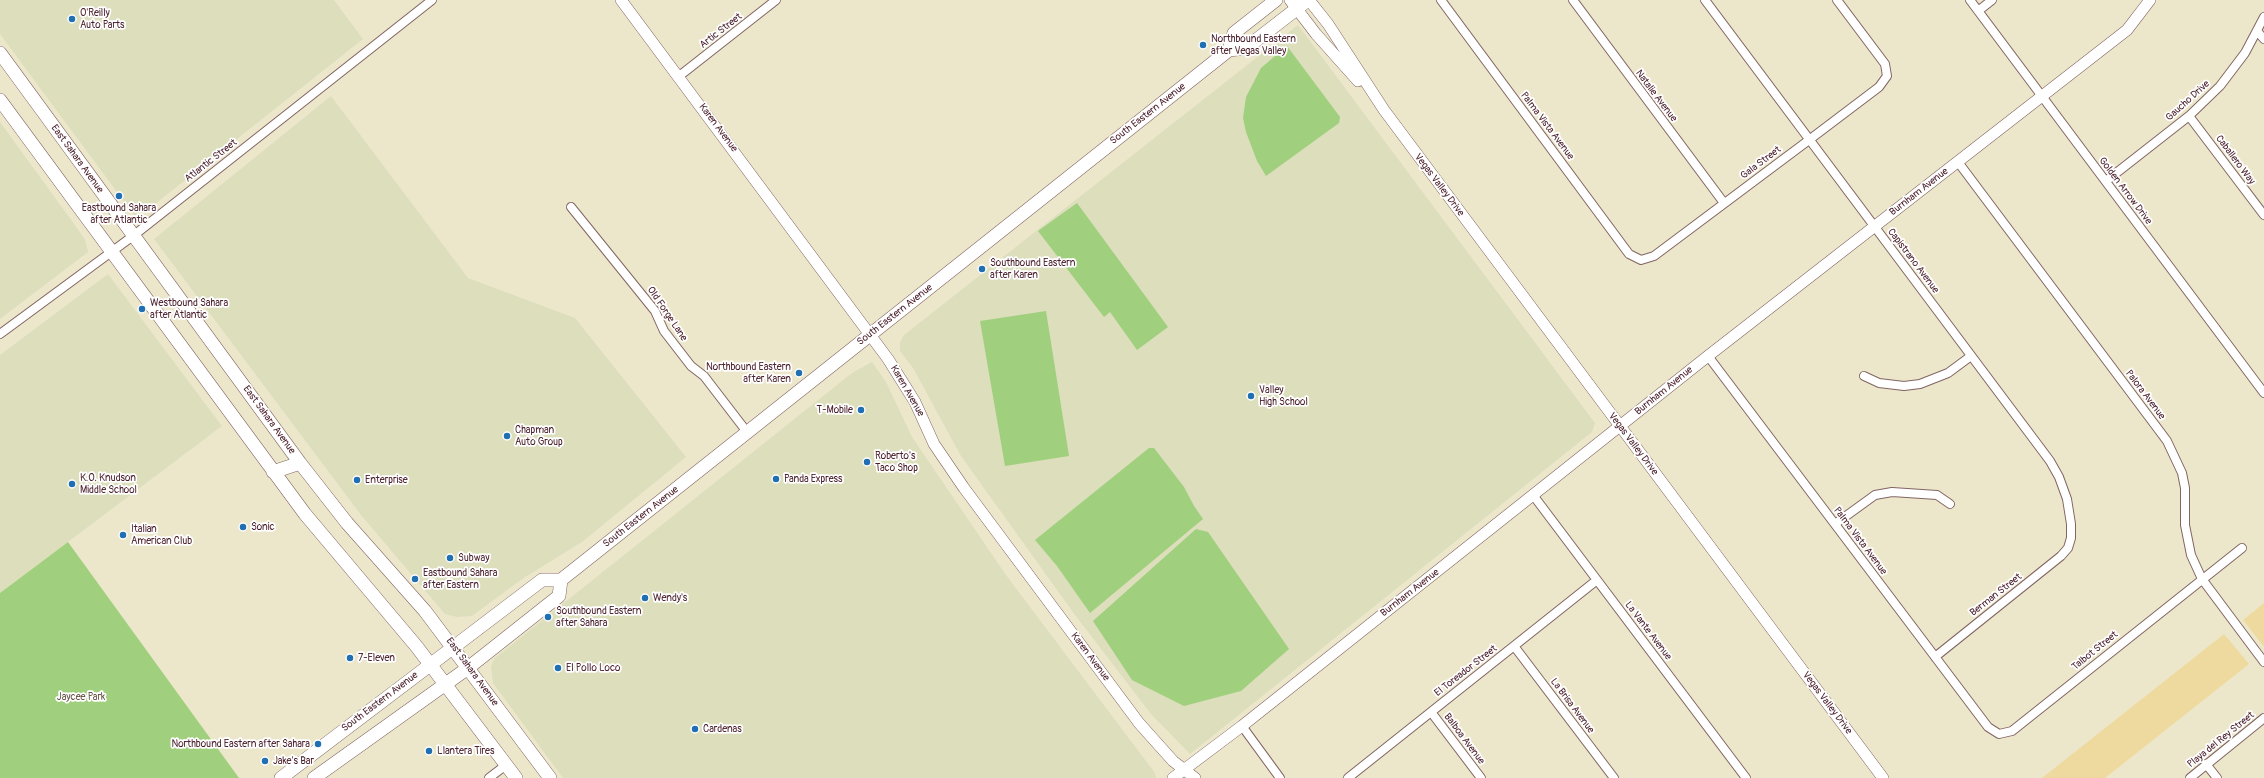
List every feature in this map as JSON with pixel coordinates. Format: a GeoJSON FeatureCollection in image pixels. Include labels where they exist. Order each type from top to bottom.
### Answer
{"type":"FeatureCollection","features":[{"type":"Feature","properties":{"kind":"main road"},"geometry":{"type":"LineString","coordinates":[[1229,50],[1234,33],[1276,0]]}},
{"type":"Feature","properties":{"kind":"main road","name":"South Eastern Avenue"},"geometry":{"type":"LineString","coordinates":[[280,778],[542,580],[561,580],[1229,50],[1246,48],[1293,4],[1308,0]]}},
{"type":"Feature","properties":{"kind":"main road","name":"East Sahara Avenue"},"geometry":{"type":"LineString","coordinates":[[0,53],[300,463],[339,514],[425,611],[550,778]]}},
{"type":"Feature","properties":{"kind":"main road"},"geometry":{"type":"LineString","coordinates":[[0,100],[320,534],[431,664],[516,778]]}},
{"type":"Feature","properties":{"kind":"main road"},"geometry":{"type":"LineString","coordinates":[[273,472],[300,463]]}},
{"type":"Feature","properties":{"kind":"main road"},"geometry":{"type":"LineString","coordinates":[[314,778],[468,668],[559,596],[561,580]]}},
{"type":"Feature","properties":{"kind":"street","name":"Atlantic Street"},"geometry":{"type":"LineString","coordinates":[[0,334],[133,236],[432,0]]}},
{"type":"Feature","properties":{"kind":"street","name":"Karen Avenue"},"geometry":{"type":"LineString","coordinates":[[621,0],[888,359],[915,402],[934,444],[964,488],[1139,723],[1173,761],[1195,778]]}},
{"type":"Feature","properties":{"kind":"street","name":"Artic Street"},"geometry":{"type":"LineString","coordinates":[[678,77],[776,0]]}},
{"type":"Feature","properties":{"kind":"street","name":"Vegas Valley Drive"},"geometry":{"type":"LineString","coordinates":[[1308,0],[1328,24],[1384,110],[1883,778]]}},
{"type":"Feature","properties":{"kind":"street","name":"Palma Vista Avenue"},"geometry":{"type":"LineString","coordinates":[[1441,0],[1629,254],[1641,260]]}},
{"type":"Feature","properties":{"kind":"street","name":"Natalie Avenue"},"geometry":{"type":"LineString","coordinates":[[1573,0],[1724,203]]}},
{"type":"Feature","properties":{"kind":"street","name":"Capistrano Avenue"},"geometry":{"type":"LineString","coordinates":[[1705,0],[2059,476],[2067,499],[2071,524],[2072,538],[2068,548]]}},
{"type":"Feature","properties":{"kind":"street","name":"Gala Street"},"geometry":{"type":"LineString","coordinates":[[1641,260],[1654,256],[1879,87],[1887,76],[1885,64],[1838,0]]}},
{"type":"Feature","properties":{"kind":"street","name":"Golden Arrow Drive"},"geometry":{"type":"LineString","coordinates":[[1970,0],[2264,393]]}},
{"type":"Feature","properties":{"kind":"street"},"geometry":{"type":"LineString","coordinates":[[1978,11],[1992,0]]}},
{"type":"Feature","properties":{"kind":"street","name":"Burnham Avenue"},"geometry":{"type":"LineString","coordinates":[[1173,778],[1242,726],[1708,356],[2127,30],[2150,0]]}},
{"type":"Feature","properties":{"kind":"street","name":"Vegas Valley Drive"},"geometry":{"type":"LineString","coordinates":[[1293,4],[1384,110]]}},
{"type":"Feature","properties":{"kind":"street","name":"Gaucho Drive"},"geometry":{"type":"LineString","coordinates":[[2106,181],[2189,116],[2220,86],[2245,53],[2264,17]]}},
{"type":"Feature","properties":{"kind":"street"},"geometry":{"type":"LineString","coordinates":[[2257,30],[2264,39]]}},
{"type":"Feature","properties":{"kind":"street","name":"Caballero Way"},"geometry":{"type":"LineString","coordinates":[[2189,116],[2264,215]]}},
{"type":"Feature","properties":{"kind":"street","name":"Palora Avenue"},"geometry":{"type":"LineString","coordinates":[[1958,162],[2167,442],[2182,473],[2185,488],[2185,525],[2191,555],[2202,579],[2264,662]]}},
{"type":"Feature","properties":{"kind":"street","name":"Old Forge Lane"},"geometry":{"type":"LineString","coordinates":[[571,207],[655,311],[664,331],[691,366],[704,376],[747,432]]}},
{"type":"Feature","properties":{"kind":"street","name":"Palma Vista Avenue"},"geometry":{"type":"LineString","coordinates":[[1708,356],[1988,727],[1999,734]]}},
{"type":"Feature","properties":{"kind":"street"},"geometry":{"type":"LineString","coordinates":[[1864,376],[1879,383],[1904,386],[1920,384],[1948,372],[1971,356]]}},
{"type":"Feature","properties":{"kind":"street"},"geometry":{"type":"LineString","coordinates":[[1835,524],[1875,495],[1892,492],[1937,495],[1950,504]]}},
{"type":"Feature","properties":{"kind":"street","name":"La Vante Avenue"},"geometry":{"type":"LineString","coordinates":[[1533,495],[1746,778]]}},
{"type":"Feature","properties":{"kind":"street","name":"Berman Street"},"geometry":{"type":"LineString","coordinates":[[1935,657],[2062,556],[2068,548]]}},
{"type":"Feature","properties":{"kind":"street","name":"Talbot Street"},"geometry":{"type":"LineString","coordinates":[[1999,734],[2012,731],[2242,548]]}},
{"type":"Feature","properties":{"kind":"street","name":"El Toreador Street"},"geometry":{"type":"LineString","coordinates":[[1348,778],[1597,580]]}},
{"type":"Feature","properties":{"kind":"street","name":"La Brisa Avenue"},"geometry":{"type":"LineString","coordinates":[[1514,646],[1614,778]]}},
{"type":"Feature","properties":{"kind":"street","name":"Balboa Avenue"},"geometry":{"type":"LineString","coordinates":[[1431,712],[1480,778]]}},
{"type":"Feature","properties":{"kind":"street","name":"Playa del Rey Street"},"geometry":{"type":"LineString","coordinates":[[2190,778],[2264,718]]}},
{"type":"Feature","properties":{"kind":"street"},"geometry":{"type":"LineString","coordinates":[[1242,726],[1280,778]]}},
{"type":"Feature","properties":{"kind":"street"},"geometry":{"type":"LineString","coordinates":[[2206,764],[2217,778]]}},
{"type":"Feature","properties":{"kind":"street"},"geometry":{"type":"LineString","coordinates":[[489,778],[506,765]]}},
{"type":"Feature","properties":{"kind":"shaded area"},"geometry":{"type":"Polygon","coordinates":[[[0,0],[334,0],[363,39],[145,212],[134,215],[0,34],[0,0]]]}},
{"type":"Feature","properties":{"kind":"shaded area","name":"Valley High School"},"geometry":{"type":"Polygon","coordinates":[[[1298,25],[1595,423],[1592,432],[1190,754],[1151,714],[1075,615],[961,456],[913,368],[900,351],[900,342],[904,335],[1298,25]]]}},
{"type":"Feature","properties":{"kind":"shaded area"},"geometry":{"type":"Polygon","coordinates":[[[331,96],[468,278],[575,318],[686,457],[582,542],[522,579],[472,616],[457,617],[445,614],[361,515],[154,239],[331,96]]]}},
{"type":"Feature","properties":{"kind":"shaded area"},"geometry":{"type":"Polygon","coordinates":[[[0,122],[85,239],[88,252],[0,319],[0,122]]]}},
{"type":"Feature","properties":{"kind":"shaded area","name":"K.O. Knudson Middle School"},"geometry":{"type":"Polygon","coordinates":[[[108,274],[222,426],[0,593],[0,355],[108,274]]]}},
{"type":"Feature","properties":{"kind":"shaded area"},"geometry":{"type":"Polygon","coordinates":[[[872,362],[886,382],[912,437],[1006,575],[1155,773],[1156,778],[563,778],[493,683],[491,666],[495,658],[852,373],[872,362]]]}},
{"type":"Feature","properties":{"kind":"green space"},"geometry":{"type":"Polygon","coordinates":[[[1287,46],[1340,117],[1339,123],[1266,176],[1257,161],[1246,132],[1243,118],[1246,97],[1261,68],[1287,46]]]}},
{"type":"Feature","properties":{"kind":"green space"},"geometry":{"type":"Polygon","coordinates":[[[1077,203],[1168,327],[1137,350],[1110,312],[1104,317],[1038,231],[1077,203]]]}},
{"type":"Feature","properties":{"kind":"green space"},"geometry":{"type":"Polygon","coordinates":[[[1046,311],[1069,456],[1005,466],[980,321],[1046,311]]]}},
{"type":"Feature","properties":{"kind":"green space"},"geometry":{"type":"Polygon","coordinates":[[[1149,448],[1154,448],[1184,487],[1203,519],[1090,613],[1057,566],[1035,540],[1149,448]]]}},
{"type":"Feature","properties":{"kind":"green space"},"geometry":{"type":"Polygon","coordinates":[[[1196,529],[1208,532],[1289,649],[1241,691],[1184,706],[1132,680],[1093,621],[1196,529]]]}},
{"type":"Feature","properties":{"kind":"green space","name":"Jaycee Park"},"geometry":{"type":"Polygon","coordinates":[[[68,542],[239,778],[0,778],[0,593],[68,542]]]}},
{"type":"Feature","properties":{"kind":"sand"},"geometry":{"type":"Polygon","coordinates":[[[2264,603],[2264,647],[2243,620],[2264,603]]]}},
{"type":"Feature","properties":{"kind":"sand"},"geometry":{"type":"Polygon","coordinates":[[[2224,634],[2249,664],[2105,778],[2042,778],[2224,634]]]}},
{"type":"Feature","properties":{"kind":"place","name":"O'Reilly Auto Parts"},"geometry":{"type":"Point","coordinates":[72,19]}},
{"type":"Feature","properties":{"kind":"place","name":"Northbound Eastern after Vegas Valley"},"geometry":{"type":"Point","coordinates":[1203,45]}},
{"type":"Feature","properties":{"kind":"place","name":"Eastbound Sahara after Atlantic"},"geometry":{"type":"Point","coordinates":[119,196]}},
{"type":"Feature","properties":{"kind":"place","name":"Southbound Eastern after Karen"},"geometry":{"type":"Point","coordinates":[982,269]}},
{"type":"Feature","properties":{"kind":"place","name":"Westbound Sahara after Atlantic"},"geometry":{"type":"Point","coordinates":[142,309]}},
{"type":"Feature","properties":{"kind":"place","name":"Northbound Eastern after Karen"},"geometry":{"type":"Point","coordinates":[799,373]}},
{"type":"Feature","properties":{"kind":"place","name":"Valley High School"},"geometry":{"type":"Point","coordinates":[1251,396]}},
{"type":"Feature","properties":{"kind":"place","name":"T-Mobile"},"geometry":{"type":"Point","coordinates":[861,410]}},
{"type":"Feature","properties":{"kind":"place","name":"Chapman Auto Group"},"geometry":{"type":"Point","coordinates":[507,436]}},
{"type":"Feature","properties":{"kind":"place","name":"Roberto's Taco Shop"},"geometry":{"type":"Point","coordinates":[867,462]}},
{"type":"Feature","properties":{"kind":"place","name":"Panda Express"},"geometry":{"type":"Point","coordinates":[776,479]}},
{"type":"Feature","properties":{"kind":"place","name":"Enterprise"},"geometry":{"type":"Point","coordinates":[357,480]}},
{"type":"Feature","properties":{"kind":"place","name":"K.O. Knudson Middle School"},"geometry":{"type":"Point","coordinates":[72,484]}},
{"type":"Feature","properties":{"kind":"place","name":"Sonic"},"geometry":{"type":"Point","coordinates":[243,527]}},
{"type":"Feature","properties":{"kind":"place","name":"Italian American Club"},"geometry":{"type":"Point","coordinates":[123,535]}},
{"type":"Feature","properties":{"kind":"place","name":"Subway"},"geometry":{"type":"Point","coordinates":[450,558]}},
{"type":"Feature","properties":{"kind":"place","name":"Eastbound Sahara after Eastern"},"geometry":{"type":"Point","coordinates":[415,579]}},
{"type":"Feature","properties":{"kind":"place","name":"Wendy's"},"geometry":{"type":"Point","coordinates":[645,598]}},
{"type":"Feature","properties":{"kind":"place","name":"Southbound Eastern after Sahara"},"geometry":{"type":"Point","coordinates":[548,617]}},
{"type":"Feature","properties":{"kind":"place","name":"7-Eleven"},"geometry":{"type":"Point","coordinates":[350,658]}},
{"type":"Feature","properties":{"kind":"place","name":"El Pollo Loco"},"geometry":{"type":"Point","coordinates":[558,668]}},
{"type":"Feature","properties":{"kind":"place","name":"Cardenas"},"geometry":{"type":"Point","coordinates":[695,729]}},
{"type":"Feature","properties":{"kind":"place","name":"Northbound Eastern after Sahara"},"geometry":{"type":"Point","coordinates":[318,744]}},
{"type":"Feature","properties":{"kind":"place","name":"Llantera Tires"},"geometry":{"type":"Point","coordinates":[429,751]}},
{"type":"Feature","properties":{"kind":"place","name":"Jake's Bar"},"geometry":{"type":"Point","coordinates":[265,761]}}]}
